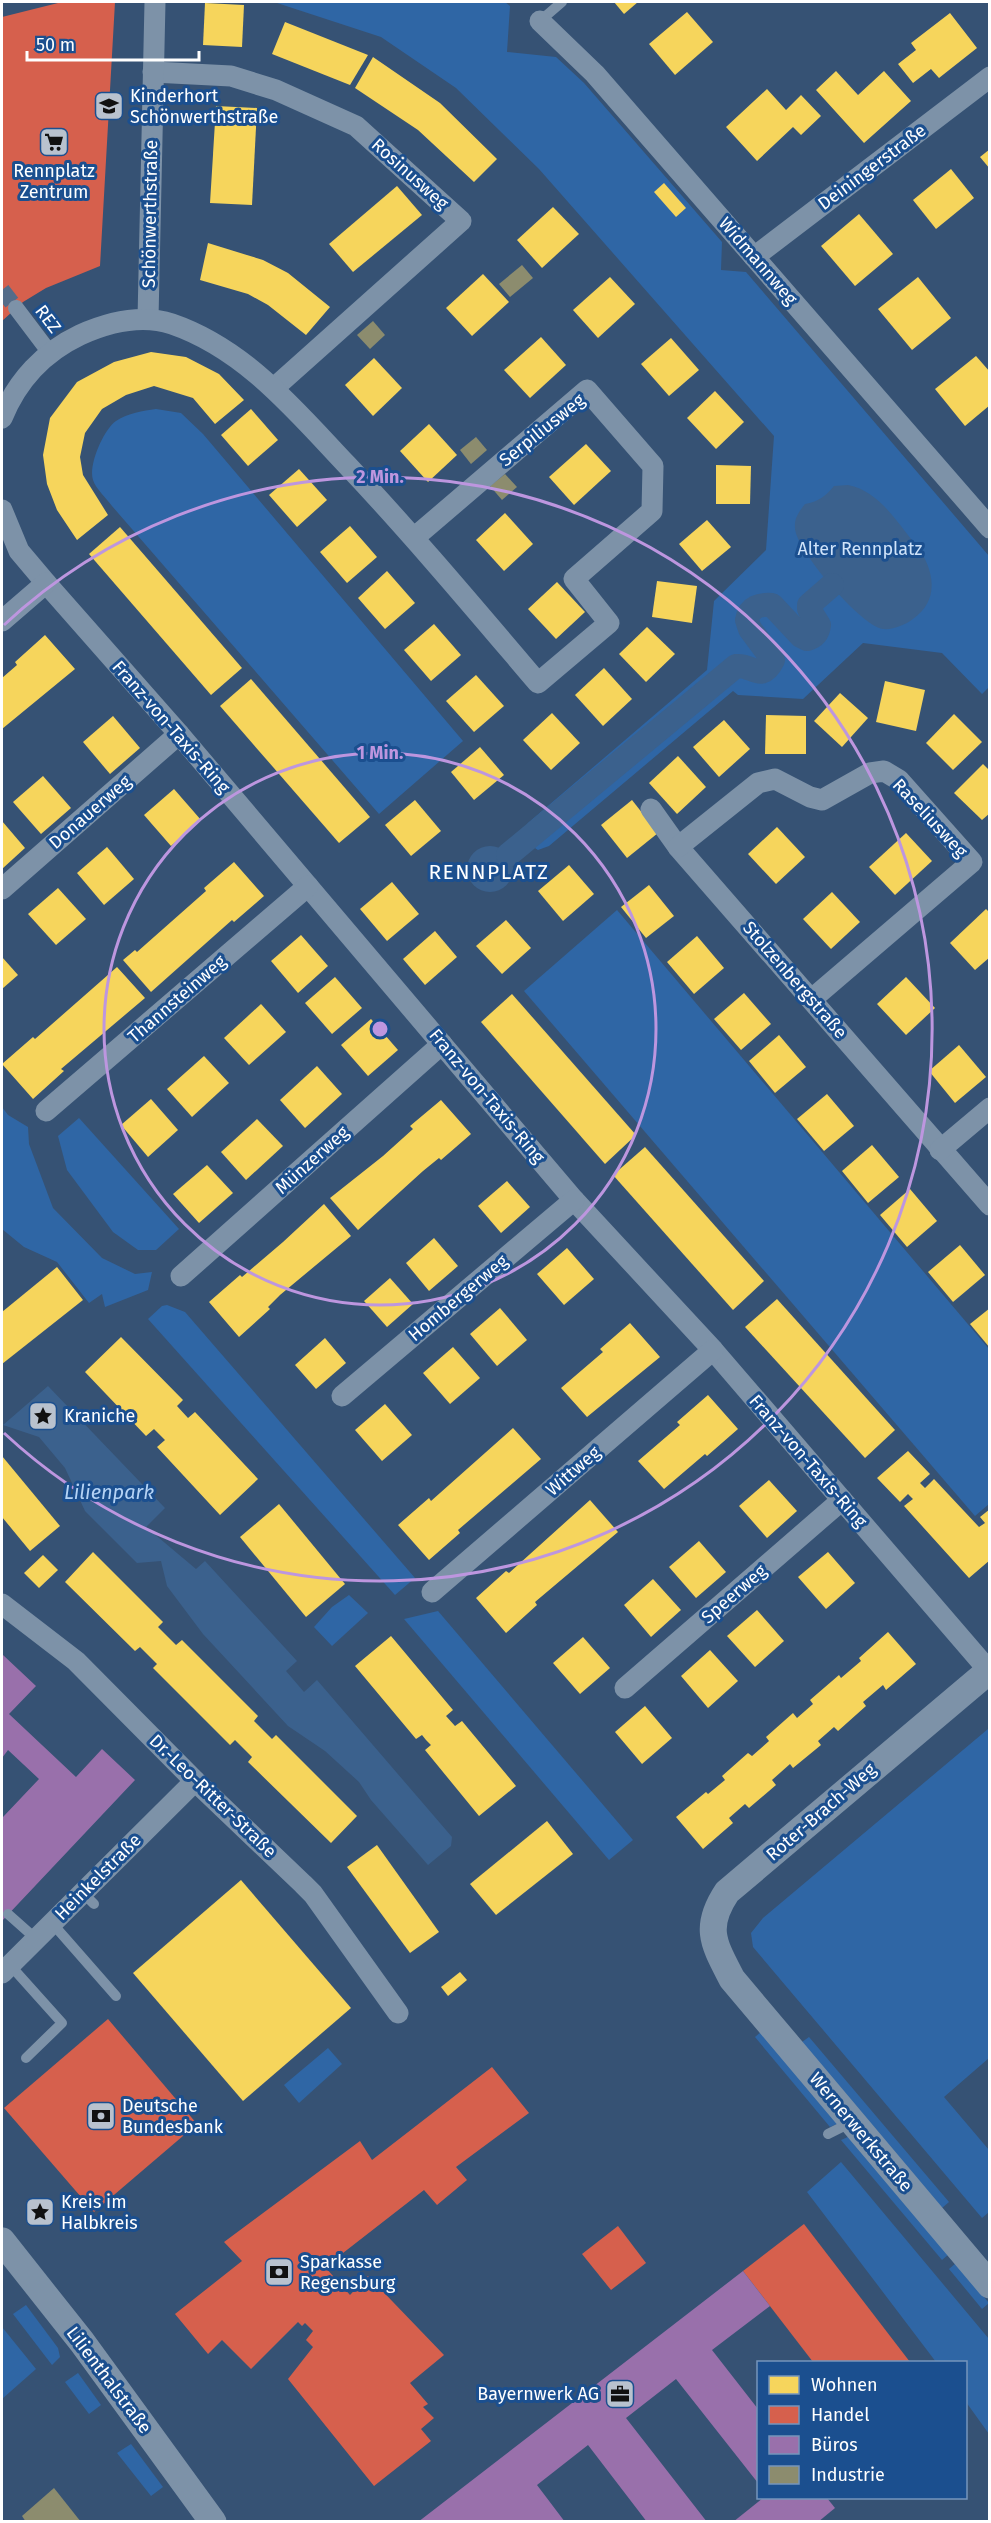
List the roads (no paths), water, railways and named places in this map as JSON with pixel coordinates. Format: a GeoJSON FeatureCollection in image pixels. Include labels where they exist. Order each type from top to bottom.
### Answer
{"type":"FeatureCollection","features":[{"type":"Feature","properties":{"kind":"street","name":"Schönwerthstraße"},"geometry":{"type":"LineString","coordinates":[[148,319],[154,2]]}},
{"type":"Feature","properties":{"kind":"street","name":"Widmannweg"},"geometry":{"type":"LineString","coordinates":[[540,21],[595,74],[990,528]]}},
{"type":"Feature","properties":{"kind":"street","name":"Rosinusweg"},"geometry":{"type":"LineString","coordinates":[[153,72],[231,76],[276,90],[356,126],[461,221],[274,388]]}},
{"type":"Feature","properties":{"kind":"street","name":"Deiningerstraße"},"geometry":{"type":"LineString","coordinates":[[754,257],[990,77]]}},
{"type":"Feature","properties":{"kind":"street","name":"REZ"},"geometry":{"type":"LineString","coordinates":[[16,308],[50,353]]}},
{"type":"Feature","properties":{"kind":"street"},"geometry":{"type":"LineString","coordinates":[[2,418],[9,401],[24,378],[50,353],[66,342],[119,321],[148,319],[171,324],[207,338],[274,388],[415,537]]}},
{"type":"Feature","properties":{"kind":"street","name":"Serpiliusweg"},"geometry":{"type":"LineString","coordinates":[[587,390],[653,466],[652,511],[574,579],[609,622],[538,683],[415,537],[587,390]]}},
{"type":"Feature","properties":{"kind":"street","name":"Franz-von-Taxis-Ring"},"geometry":{"type":"LineString","coordinates":[[2,510],[20,551],[46,583],[179,734],[574,1200],[713,1350],[989,1671]]}},
{"type":"Feature","properties":{"kind":"street"},"geometry":{"type":"LineString","coordinates":[[2,621],[46,583]]}},
{"type":"Feature","properties":{"kind":"street","name":"Donauerweg"},"geometry":{"type":"LineString","coordinates":[[2,889],[179,734]]}},
{"type":"Feature","properties":{"kind":"street","name":"Raseliusweg"},"geometry":{"type":"LineString","coordinates":[[678,847],[758,783],[775,779],[810,797],[822,800],[870,773],[884,771],[899,780],[972,862],[812,999]]}},
{"type":"Feature","properties":{"kind":"street","name":"Stolzenbergstraße"},"geometry":{"type":"LineString","coordinates":[[651,809],[678,847],[990,1205]]}},
{"type":"Feature","properties":{"kind":"street","name":"Thannsteinweg"},"geometry":{"type":"LineString","coordinates":[[46,1111],[309,886]]}},
{"type":"Feature","properties":{"kind":"street","name":"Münzerweg"},"geometry":{"type":"LineString","coordinates":[[181,1276],[442,1044]]}},
{"type":"Feature","properties":{"kind":"street"},"geometry":{"type":"LineString","coordinates":[[940,1150],[990,1108]]}},
{"type":"Feature","properties":{"kind":"street","name":"Hombergerweg"},"geometry":{"type":"LineString","coordinates":[[342,1396],[574,1200]]}},
{"type":"Feature","properties":{"kind":"street","name":"Wittweg"},"geometry":{"type":"LineString","coordinates":[[432,1592],[713,1350]]}},
{"type":"Feature","properties":{"kind":"street","name":"Speerweg"},"geometry":{"type":"LineString","coordinates":[[625,1688],[843,1500]]}},
{"type":"Feature","properties":{"kind":"street","name":"Dr.-Leo-Ritter-Straße"},"geometry":{"type":"LineString","coordinates":[[2,1604],[76,1661],[195,1781],[313,1894],[398,2013]]}},
{"type":"Feature","properties":{"kind":"street","name":"Roter-Brach-Weg"},"geometry":{"type":"LineString","coordinates":[[732,1979],[717,1949],[712,1930],[715,1910],[728,1892],[989,1671]]}},
{"type":"Feature","properties":{"kind":"street","name":"Heinkelstraße"},"geometry":{"type":"LineString","coordinates":[[6,1969],[52,1923],[88,1898],[195,1781]]}},
{"type":"Feature","properties":{"kind":"street","name":"Wernerwerkstraße"},"geometry":{"type":"LineString","coordinates":[[732,1979],[990,2285]]}},
{"type":"Feature","properties":{"kind":"street","name":"Lilienthalstraße"},"geometry":{"type":"LineString","coordinates":[[2,2241],[82,2342],[213,2522]]}},
{"type":"Feature","properties":{"kind":"lane","name":"Widmannweg"},"geometry":{"type":"LineString","coordinates":[[540,21],[562,2]]}},
{"type":"Feature","properties":{"kind":"lane"},"geometry":{"type":"LineString","coordinates":[[8,1914],[35,1938]]}},
{"type":"Feature","properties":{"kind":"lane"},"geometry":{"type":"LineString","coordinates":[[52,1923],[116,1996]]}},
{"type":"Feature","properties":{"kind":"lane"},"geometry":{"type":"LineString","coordinates":[[6,1969],[62,2022],[26,2058]]}},
{"type":"Feature","properties":{"kind":"lane"},"geometry":{"type":"LineString","coordinates":[[828,2134],[853,2122]]}},
{"type":"Feature","properties":{"kind":"water"},"geometry":{"type":"Polygon","coordinates":[[[848,485],[859,488],[878,500],[922,553],[927,563],[932,583],[928,602],[913,619],[899,627],[883,629],[860,615],[817,569],[798,538],[795,521],[805,504],[821,498],[834,486],[848,485]]]}},
{"type":"Feature","properties":{"kind":"water"},"geometry":{"type":"Polygon","coordinates":[[[490,846],[506,853],[513,869],[506,885],[490,892],[474,885],[467,869],[474,853],[490,846]]]}},
{"type":"Feature","properties":{"kind":"water","name":"Lilienpark"},"geometry":{"type":"Polygon","coordinates":[[[48,1386],[165,1508],[146,1527],[196,1569],[205,1561],[297,1661],[286,1671],[304,1692],[317,1680],[452,1837],[451,1846],[428,1865],[371,1800],[359,1782],[325,1751],[288,1726],[203,1634],[167,1586],[161,1561],[137,1563],[85,1511],[65,1468],[39,1437],[3,1425],[48,1386]]]}},
{"type":"Feature","properties":{"kind":"waterway"},"geometry":{"type":"LineString","coordinates":[[508,855],[736,666],[761,672],[769,667],[773,660],[750,629],[747,620],[753,609],[763,605],[772,605],[801,636],[807,639],[816,634],[819,625],[809,605],[832,585]]}},
{"type":"Feature","properties":{"kind":"tunnel"},"geometry":{"type":"LineString","coordinates":[[2,290],[16,308]]}},
{"type":"Feature","properties":{"kind":"place","name":"Kinderhort Schönwerthstraße"},"geometry":{"type":"Point","coordinates":[109,106]}},
{"type":"Feature","properties":{"kind":"place","name":"Rennplatz Zentrum"},"geometry":{"type":"Point","coordinates":[54,142]}},
{"type":"Feature","properties":{"kind":"place","name":"Kraniche"},"geometry":{"type":"Point","coordinates":[43,1416]}},
{"type":"Feature","properties":{"kind":"place","name":"Deutsche Bundesbank"},"geometry":{"type":"Point","coordinates":[101,2116]}},
{"type":"Feature","properties":{"kind":"place","name":"Kreis im Halbkreis"},"geometry":{"type":"Point","coordinates":[40,2212]}},
{"type":"Feature","properties":{"kind":"place","name":"Sparkasse Regensburg"},"geometry":{"type":"Point","coordinates":[279,2272]}},
{"type":"Feature","properties":{"kind":"place","name":"Bayernwerk AG"},"geometry":{"type":"Point","coordinates":[620,2394]}},
{"type":"Feature","properties":{"kind":"district","name":"RENNPLATZ"},"geometry":{"type":"Point","coordinates":[489,872]}},
{"type":"Feature","properties":{"kind":"park label","name":"Alter Rennplatz"},"geometry":{"type":"Point","coordinates":[860,549]}}]}
